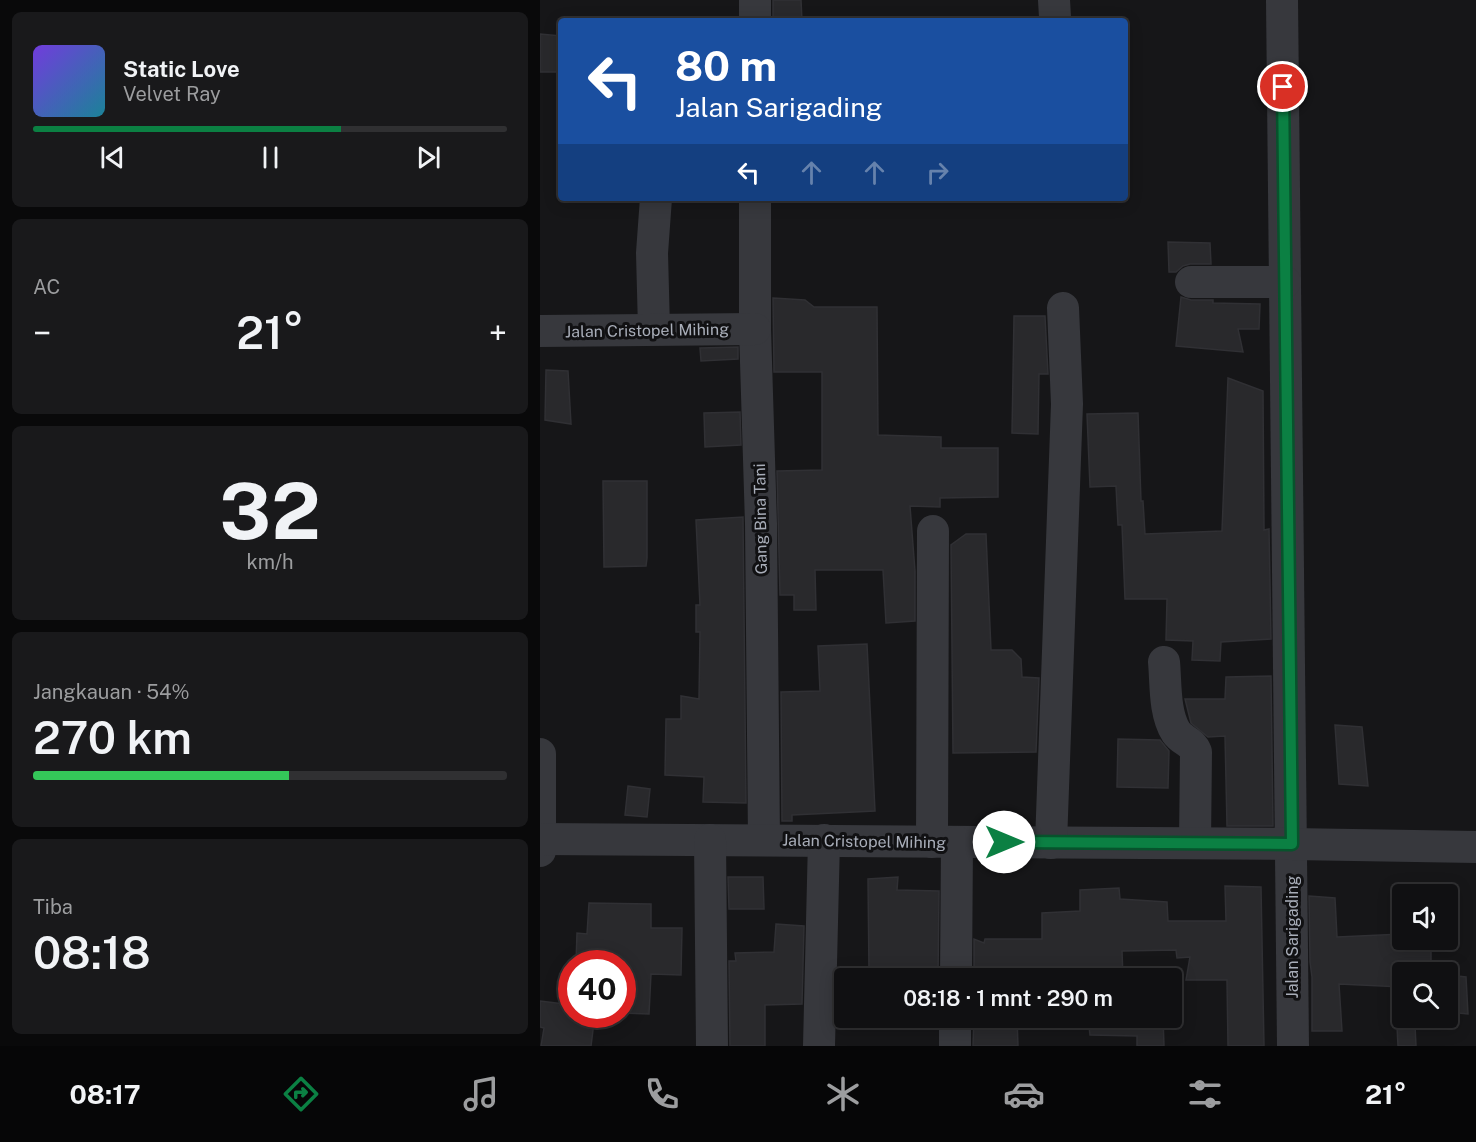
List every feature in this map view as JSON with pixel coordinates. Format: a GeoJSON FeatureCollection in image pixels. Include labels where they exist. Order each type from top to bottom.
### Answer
{"type":"FeatureCollection","features":[{"type":"Feature","properties":{"kind":"street"},"geometry":{"type":"LineString","coordinates":[[755,0],[755,18]]}},
{"type":"Feature","properties":{"kind":"street","name":"Jalan Sarigading"},"geometry":{"type":"LineString","coordinates":[[1282,0],[1293,1046]]}},
{"type":"Feature","properties":{"kind":"street"},"geometry":{"type":"LineString","coordinates":[[654,329],[652,253],[656,201]]}},
{"type":"Feature","properties":{"kind":"street","name":"Gang Bina Tani"},"geometry":{"type":"LineString","coordinates":[[755,201],[755,329],[761,524],[764,840]]}},
{"type":"Feature","properties":{"kind":"street"},"geometry":{"type":"LineString","coordinates":[[1191,282],[1285,282]]}},
{"type":"Feature","properties":{"kind":"street"},"geometry":{"type":"LineString","coordinates":[[1051,843],[1067,404],[1063,308]]}},
{"type":"Feature","properties":{"kind":"street","name":"Jalan Cristopel Mihing"},"geometry":{"type":"LineString","coordinates":[[540,331],[755,329]]}},
{"type":"Feature","properties":{"kind":"street"},"geometry":{"type":"LineString","coordinates":[[933,531],[944,842],[955,968]]}},
{"type":"Feature","properties":{"kind":"street"},"geometry":{"type":"LineString","coordinates":[[1164,662],[1167,705],[1173,726],[1177,734],[1192,744],[1196,752],[1195,843]]}},
{"type":"Feature","properties":{"kind":"street"},"geometry":{"type":"LineString","coordinates":[[540,754],[540,843]]}},
{"type":"Feature","properties":{"kind":"street"},"geometry":{"type":"LineString","coordinates":[[710,840],[712,1046]]}},
{"type":"Feature","properties":{"kind":"street"},"geometry":{"type":"LineString","coordinates":[[819,1046],[824,840]]}},
{"type":"Feature","properties":{"kind":"street","name":"Jalan Cristopel Mihing"},"geometry":{"type":"LineString","coordinates":[[540,843],[824,840],[1476,848]]}},
{"type":"Feature","properties":{"kind":"street"},"geometry":{"type":"LineString","coordinates":[[955,1046],[956,1028]]}},
{"type":"Feature","properties":{"kind":"building"},"geometry":{"type":"Polygon","coordinates":[[[773,0],[801,0],[802,18],[773,18],[773,0]]]}},
{"type":"Feature","properties":{"kind":"building"},"geometry":{"type":"Polygon","coordinates":[[[540,34],[558,36],[558,72],[540,72],[540,34]]]}},
{"type":"Feature","properties":{"kind":"building"},"geometry":{"type":"Polygon","coordinates":[[[1168,242],[1210,243],[1211,264],[1190,264],[1176,272],[1169,272],[1168,242]]]}},
{"type":"Feature","properties":{"kind":"building"},"geometry":{"type":"Polygon","coordinates":[[[1181,297],[1191,300],[1213,300],[1213,303],[1260,304],[1259,329],[1238,329],[1243,352],[1176,346],[1181,297]]]}},
{"type":"Feature","properties":{"kind":"building"},"geometry":{"type":"Polygon","coordinates":[[[773,298],[805,300],[814,307],[877,307],[878,435],[941,437],[941,448],[998,448],[998,497],[940,498],[940,507],[910,506],[915,571],[915,621],[886,623],[883,570],[815,570],[816,610],[794,610],[794,595],[780,595],[777,471],[822,470],[822,372],[774,372],[773,298]]]}},
{"type":"Feature","properties":{"kind":"building"},"geometry":{"type":"Polygon","coordinates":[[[1014,316],[1045,316],[1048,374],[1039,374],[1038,434],[1012,433],[1014,316]]]}},
{"type":"Feature","properties":{"kind":"building"},"geometry":{"type":"Polygon","coordinates":[[[738,347],[738,359],[701,361],[700,348],[738,347]]]}},
{"type":"Feature","properties":{"kind":"building"},"geometry":{"type":"Polygon","coordinates":[[[546,370],[568,371],[571,424],[545,420],[546,370]]]}},
{"type":"Feature","properties":{"kind":"building"},"geometry":{"type":"Polygon","coordinates":[[[1228,378],[1263,391],[1264,530],[1269,529],[1271,639],[1221,642],[1220,661],[1192,660],[1193,641],[1166,640],[1167,599],[1125,599],[1122,525],[1118,525],[1116,486],[1090,487],[1087,414],[1138,413],[1141,501],[1143,501],[1145,534],[1222,531],[1228,378]]]}},
{"type":"Feature","properties":{"kind":"building"},"geometry":{"type":"Polygon","coordinates":[[[740,412],[741,445],[705,447],[704,413],[740,412]]]}},
{"type":"Feature","properties":{"kind":"building"},"geometry":{"type":"Polygon","coordinates":[[[603,481],[647,481],[646,566],[604,567],[603,481]]]}},
{"type":"Feature","properties":{"kind":"building"},"geometry":{"type":"Polygon","coordinates":[[[743,517],[746,803],[703,802],[704,777],[665,775],[666,719],[681,719],[681,696],[699,699],[700,632],[696,632],[696,605],[700,605],[696,520],[743,517]]]}},
{"type":"Feature","properties":{"kind":"building"},"geometry":{"type":"Polygon","coordinates":[[[966,534],[986,534],[991,650],[1012,650],[1021,659],[1022,677],[1039,678],[1036,752],[953,753],[951,545],[966,534]]]}},
{"type":"Feature","properties":{"kind":"building"},"geometry":{"type":"Polygon","coordinates":[[[867,644],[875,811],[792,815],[792,821],[782,821],[781,692],[820,691],[818,646],[867,644]]]}},
{"type":"Feature","properties":{"kind":"building"},"geometry":{"type":"Polygon","coordinates":[[[1271,676],[1273,826],[1227,826],[1225,736],[1208,737],[1191,723],[1185,699],[1225,699],[1226,677],[1271,676]]]}},
{"type":"Feature","properties":{"kind":"building"},"geometry":{"type":"Polygon","coordinates":[[[1335,725],[1362,727],[1368,786],[1339,784],[1335,725]]]}},
{"type":"Feature","properties":{"kind":"building"},"geometry":{"type":"Polygon","coordinates":[[[1118,739],[1160,740],[1169,751],[1168,788],[1117,787],[1118,739]]]}},
{"type":"Feature","properties":{"kind":"building"},"geometry":{"type":"Polygon","coordinates":[[[628,786],[650,789],[647,817],[625,815],[628,786]]]}},
{"type":"Feature","properties":{"kind":"building"},"geometry":{"type":"Polygon","coordinates":[[[728,877],[763,877],[764,909],[729,909],[728,877]]]}},
{"type":"Feature","properties":{"kind":"building"},"geometry":{"type":"Polygon","coordinates":[[[898,877],[897,890],[939,891],[938,968],[869,968],[868,879],[898,877]]]}},
{"type":"Feature","properties":{"kind":"building"},"geometry":{"type":"Polygon","coordinates":[[[1225,886],[1261,887],[1264,1046],[1228,1046],[1227,980],[1186,980],[1190,957],[1177,958],[1176,950],[1122,951],[1123,968],[974,968],[974,939],[984,943],[985,939],[1042,939],[1042,913],[1080,911],[1080,890],[1119,888],[1120,899],[1167,902],[1168,921],[1226,921],[1225,886]]]}},
{"type":"Feature","properties":{"kind":"building"},"geometry":{"type":"Polygon","coordinates":[[[1309,896],[1335,898],[1337,937],[1392,934],[1392,950],[1431,950],[1431,962],[1392,962],[1392,987],[1339,984],[1342,1031],[1312,1031],[1309,896]]]}},
{"type":"Feature","properties":{"kind":"building"},"geometry":{"type":"Polygon","coordinates":[[[589,903],[651,904],[651,928],[682,928],[681,975],[651,974],[649,1014],[636,1014],[636,950],[576,950],[577,933],[587,934],[589,903]]]}},
{"type":"Feature","properties":{"kind":"building"},"geometry":{"type":"Polygon","coordinates":[[[776,924],[804,926],[802,1004],[765,1005],[765,1046],[730,1046],[729,961],[736,961],[735,953],[774,952],[776,924]]]}},
{"type":"Feature","properties":{"kind":"building"},"geometry":{"type":"Polygon","coordinates":[[[1458,976],[1466,977],[1468,1014],[1458,1013],[1458,976]]]}},
{"type":"Feature","properties":{"kind":"building"},"geometry":{"type":"Polygon","coordinates":[[[540,1001],[558,1003],[558,1028],[593,1028],[591,1046],[541,1046],[544,1028],[540,1027],[540,1001]]]}},
{"type":"Feature","properties":{"kind":"building"},"geometry":{"type":"Polygon","coordinates":[[[974,1028],[1017,1028],[1018,1046],[973,1046],[974,1028]]]}},
{"type":"Feature","properties":{"kind":"building"},"geometry":{"type":"Polygon","coordinates":[[[1089,1028],[1163,1028],[1164,1046],[1137,1046],[1137,1036],[1090,1035],[1089,1028]]]}},
{"type":"Feature","properties":{"kind":"building"},"geometry":{"type":"Polygon","coordinates":[[[1397,1028],[1415,1028],[1416,1046],[1398,1046],[1397,1028]]]}},
{"type":"Feature","properties":{"kind":"route"},"geometry":{"type":"LineString","coordinates":[[1004,842],[1292,844],[1283,87]]}}]}
